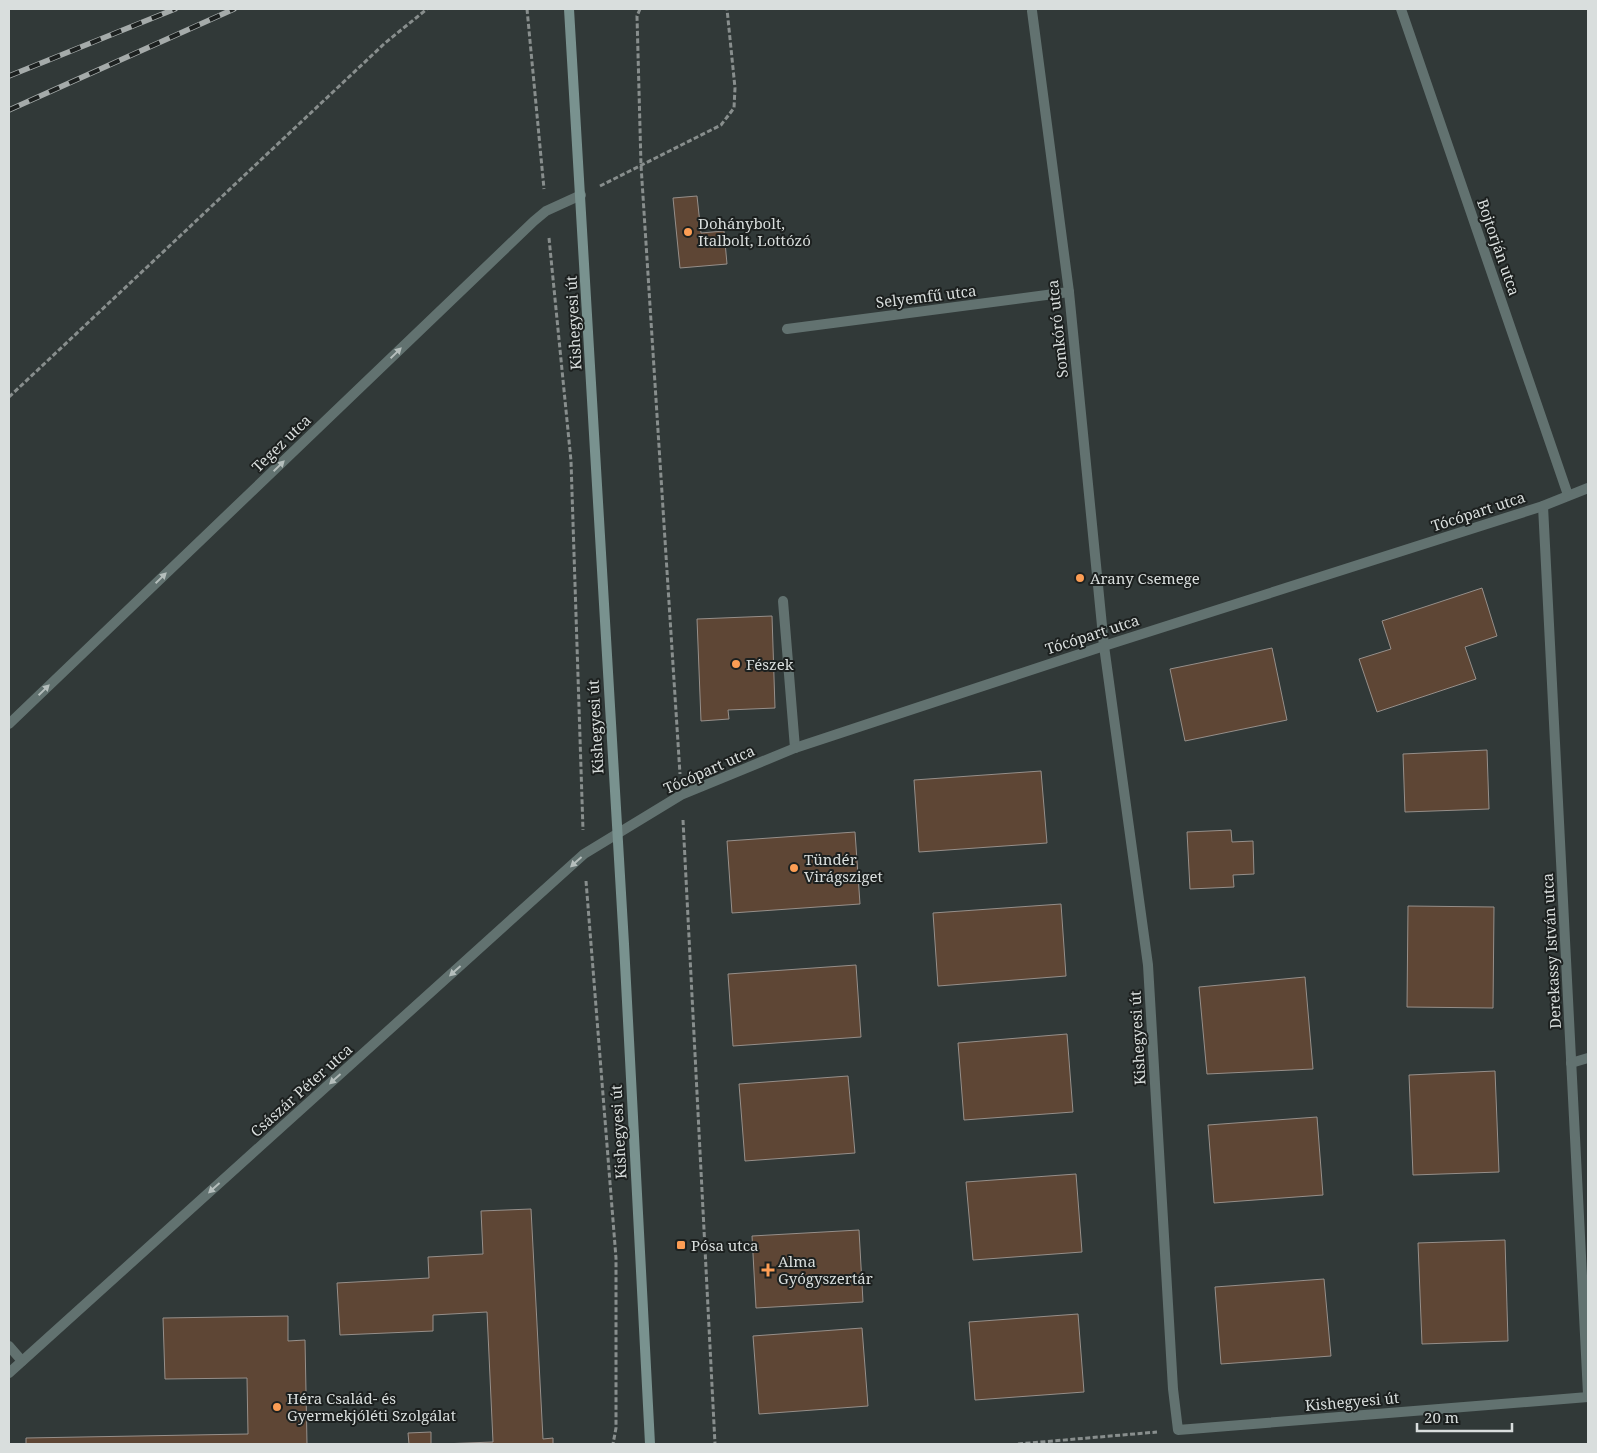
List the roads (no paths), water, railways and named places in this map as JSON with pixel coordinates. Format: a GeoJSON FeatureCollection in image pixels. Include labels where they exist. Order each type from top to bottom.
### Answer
{"type":"FeatureCollection","features":[{"type":"Feature","properties":{"kind":"street","name":"Kishegyesi út"},"geometry":{"type":"LineString","coordinates":[[569,9],[650,1444]]}},
{"type":"Feature","properties":{"kind":"street","name":"Bojtorján utca"},"geometry":{"type":"LineString","coordinates":[[1401,9],[1568,495]]}},
{"type":"Feature","properties":{"kind":"street","name":"Somkóró utca"},"geometry":{"type":"LineString","coordinates":[[1032,11],[1068,292],[1104,646]]}},
{"type":"Feature","properties":{"kind":"street","name":"Tegez utca"},"geometry":{"type":"LineString","coordinates":[[9,724],[546,211],[581,196]]}},
{"type":"Feature","properties":{"kind":"street","name":"Selyemfű utca"},"geometry":{"type":"LineString","coordinates":[[787,329],[1068,292]]}},
{"type":"Feature","properties":{"kind":"street","name":"Tócópart utca"},"geometry":{"type":"LineString","coordinates":[[616,834],[681,795],[795,748],[1104,646],[1543,506],[1588,488]]}},
{"type":"Feature","properties":{"kind":"street","name":"Derekassy István utca"},"geometry":{"type":"LineString","coordinates":[[1543,506],[1588,1395]]}},
{"type":"Feature","properties":{"kind":"street"},"geometry":{"type":"LineString","coordinates":[[784,601],[795,748]]}},
{"type":"Feature","properties":{"kind":"street","name":"Kishegyesi út"},"geometry":{"type":"LineString","coordinates":[[1104,646],[1148,965],[1173,1389],[1178,1430],[1588,1395]]}},
{"type":"Feature","properties":{"kind":"street","name":"Császár Péter utca"},"geometry":{"type":"LineString","coordinates":[[9,1372],[584,854],[616,834]]}},
{"type":"Feature","properties":{"kind":"street"},"geometry":{"type":"LineString","coordinates":[[1571,1063],[1588,1058]]}},
{"type":"Feature","properties":{"kind":"street"},"geometry":{"type":"LineString","coordinates":[[9,1346],[22,1361]]}},
{"type":"Feature","properties":{"kind":"railway"},"geometry":{"type":"LineString","coordinates":[[9,76],[175,9]]}},
{"type":"Feature","properties":{"kind":"railway"},"geometry":{"type":"LineString","coordinates":[[9,110],[234,9]]}},
{"type":"Feature","properties":{"kind":"place","name":"Dohánybolt, Italbolt, Lottózó"},"geometry":{"type":"Point","coordinates":[688,232]}},
{"type":"Feature","properties":{"kind":"place","name":"Arany Csemege"},"geometry":{"type":"Point","coordinates":[1080,578]}},
{"type":"Feature","properties":{"kind":"place","name":"Fészek"},"geometry":{"type":"Point","coordinates":[736,664]}},
{"type":"Feature","properties":{"kind":"place","name":"Tündér Virágsziget"},"geometry":{"type":"Point","coordinates":[794,868]}},
{"type":"Feature","properties":{"kind":"place","name":"Pósa utca"},"geometry":{"type":"Point","coordinates":[681,1245]}},
{"type":"Feature","properties":{"kind":"place","name":"Alma Gyógyszertár"},"geometry":{"type":"Point","coordinates":[768,1270]}},
{"type":"Feature","properties":{"kind":"place","name":"Héra Család- és Gyermekjóléti Szolgálat"},"geometry":{"type":"Point","coordinates":[277,1407]}}]}
